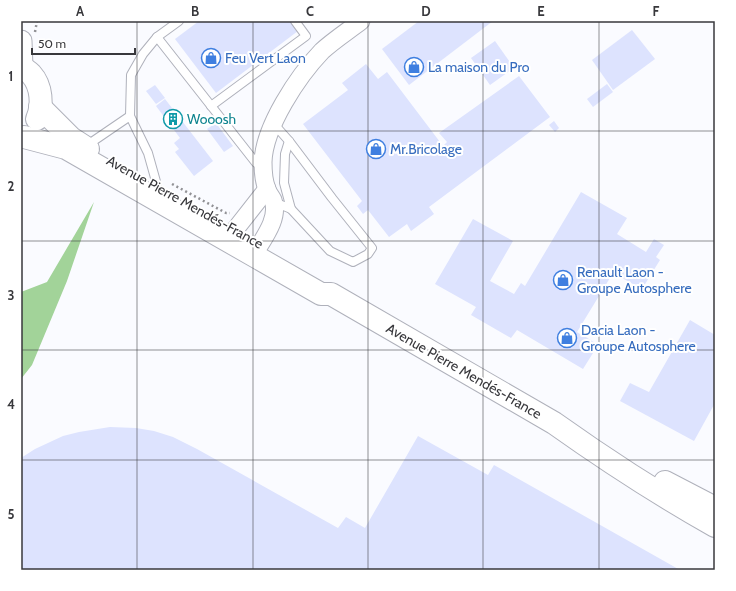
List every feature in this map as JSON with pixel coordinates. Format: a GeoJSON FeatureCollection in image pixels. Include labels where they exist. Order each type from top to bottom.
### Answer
{"type":"FeatureCollection","features":[{"type":"Feature","properties":{"kind":"main road"},"geometry":{"type":"LineString","coordinates":[[22,67],[32,75],[39,89],[41,100],[39,115],[34,126],[22,138]]}},
{"type":"Feature","properties":{"kind":"main road","name":"Avenue Pierre Mendés-France"},"geometry":{"type":"LineString","coordinates":[[40,107],[71,138],[104,158],[164,184],[181,201],[231,228],[257,250],[321,294],[331,294],[554,423],[688,511],[715,526]]}},
{"type":"Feature","properties":{"kind":"main road","name":"Avenue Pierre Mendés-France"},"geometry":{"type":"LineString","coordinates":[[22,138],[66,148],[231,228]]}},
{"type":"Feature","properties":{"kind":"main road","name":"Avenue Pierre Mendés-France"},"geometry":{"type":"LineString","coordinates":[[575,438],[715,508]]}},
{"type":"Feature","properties":{"kind":"street"},"geometry":{"type":"LineString","coordinates":[[257,250],[272,222],[274,210],[263,164],[266,144],[273,123],[304,71],[323,50],[361,21]]}},
{"type":"Feature","properties":{"kind":"street"},"geometry":{"type":"LineString","coordinates":[[21,41],[22,67]]}},
{"type":"Feature","properties":{"kind":"street"},"geometry":{"type":"LineString","coordinates":[[231,228],[270,195]]}},
{"type":"Feature","properties":{"kind":"lane"},"geometry":{"type":"LineString","coordinates":[[164,184],[130,116],[131,75],[143,54],[157,37],[179,21]]}},
{"type":"Feature","properties":{"kind":"lane"},"geometry":{"type":"LineString","coordinates":[[211,106],[306,36],[295,21]]}},
{"type":"Feature","properties":{"kind":"lane"},"geometry":{"type":"LineString","coordinates":[[157,37],[256,163],[263,164]]}},
{"type":"Feature","properties":{"kind":"lane"},"geometry":{"type":"LineString","coordinates":[[84,146],[89,145],[130,116]]}},
{"type":"Feature","properties":{"kind":"lane"},"geometry":{"type":"LineString","coordinates":[[273,123],[289,141],[372,248],[368,254],[353,262],[330,251],[291,209],[284,184],[284,154],[289,141]]}},
{"type":"Feature","properties":{"kind":"lane"},"geometry":{"type":"LineString","coordinates":[[270,195],[278,205],[291,209]]}},
{"type":"Feature","properties":{"kind":"path"},"geometry":{"type":"LineString","coordinates":[[164,184],[226,213],[231,228]]}},
{"type":"Feature","properties":{"kind":"green space"},"geometry":{"type":"Polygon","coordinates":[[[94,202],[67,281],[32,365],[21,379],[21,292],[47,282],[94,202]]]}},
{"type":"Feature","properties":{"kind":"building"},"geometry":{"type":"Polygon","coordinates":[[[199,21],[290,21],[298,31],[216,93],[175,39],[199,21]]]}},
{"type":"Feature","properties":{"kind":"building","name":"La maison du Pro"},"geometry":{"type":"Polygon","coordinates":[[[419,21],[493,21],[409,85],[382,49],[419,21]]]}},
{"type":"Feature","properties":{"kind":"building"},"geometry":{"type":"Polygon","coordinates":[[[632,30],[655,59],[613,90],[592,60],[632,30]]]}},
{"type":"Feature","properties":{"kind":"building"},"geometry":{"type":"Polygon","coordinates":[[[495,41],[514,68],[490,85],[471,58],[495,41]]]}},
{"type":"Feature","properties":{"kind":"building","name":"Mr.Bricolage"},"geometry":{"type":"Polygon","coordinates":[[[366,64],[378,79],[387,72],[443,146],[447,142],[439,133],[519,76],[550,117],[429,207],[434,214],[411,231],[407,224],[389,237],[368,210],[363,214],[357,206],[362,201],[303,124],[348,90],[342,83],[366,64]]]}},
{"type":"Feature","properties":{"kind":"building"},"geometry":{"type":"Polygon","coordinates":[[[607,84],[613,92],[593,107],[587,99],[607,84]]]}},
{"type":"Feature","properties":{"kind":"building"},"geometry":{"type":"Polygon","coordinates":[[[155,85],[165,98],[156,104],[146,91],[155,85]]]}},
{"type":"Feature","properties":{"kind":"building"},"geometry":{"type":"Polygon","coordinates":[[[165,99],[213,161],[194,176],[175,152],[179,149],[174,143],[180,138],[156,106],[165,99]]]}},
{"type":"Feature","properties":{"kind":"building"},"geometry":{"type":"Polygon","coordinates":[[[554,121],[559,128],[555,132],[549,125],[554,121]]]}},
{"type":"Feature","properties":{"kind":"building"},"geometry":{"type":"Polygon","coordinates":[[[216,123],[233,146],[224,152],[207,129],[216,123]]]}},
{"type":"Feature","properties":{"kind":"building"},"geometry":{"type":"Polygon","coordinates":[[[581,192],[627,218],[617,234],[646,252],[654,239],[664,245],[656,257],[660,260],[642,289],[613,273],[577,332],[580,334],[582,331],[587,335],[586,337],[598,345],[583,369],[517,330],[511,338],[471,315],[476,307],[435,284],[473,219],[513,241],[490,281],[514,294],[521,283],[525,286],[581,192]]]}},
{"type":"Feature","properties":{"kind":"building"},"geometry":{"type":"Polygon","coordinates":[[[690,320],[715,335],[715,403],[694,441],[620,401],[630,383],[649,392],[690,320]]]}},
{"type":"Feature","properties":{"kind":"building"},"geometry":{"type":"Polygon","coordinates":[[[110,427],[136,428],[154,431],[173,437],[338,528],[346,517],[365,528],[418,436],[488,475],[494,465],[680,570],[21,570],[21,458],[35,449],[63,436],[110,427]]]}},
{"type":"Feature","properties":{"kind":"place","name":"Feu Vert Laon"},"geometry":{"type":"Point","coordinates":[211,58]}},
{"type":"Feature","properties":{"kind":"place","name":"La maison du Pro"},"geometry":{"type":"Point","coordinates":[414,67]}},
{"type":"Feature","properties":{"kind":"place","name":"Wooosh"},"geometry":{"type":"Point","coordinates":[173,119]}},
{"type":"Feature","properties":{"kind":"place","name":"Mr.Bricolage"},"geometry":{"type":"Point","coordinates":[376,149]}},
{"type":"Feature","properties":{"kind":"place","name":"Renault Laon - Groupe Autosphere"},"geometry":{"type":"Point","coordinates":[563,280]}},
{"type":"Feature","properties":{"kind":"place","name":"Dacia Laon - Groupe Autosphere"},"geometry":{"type":"Point","coordinates":[567,338]}}]}
